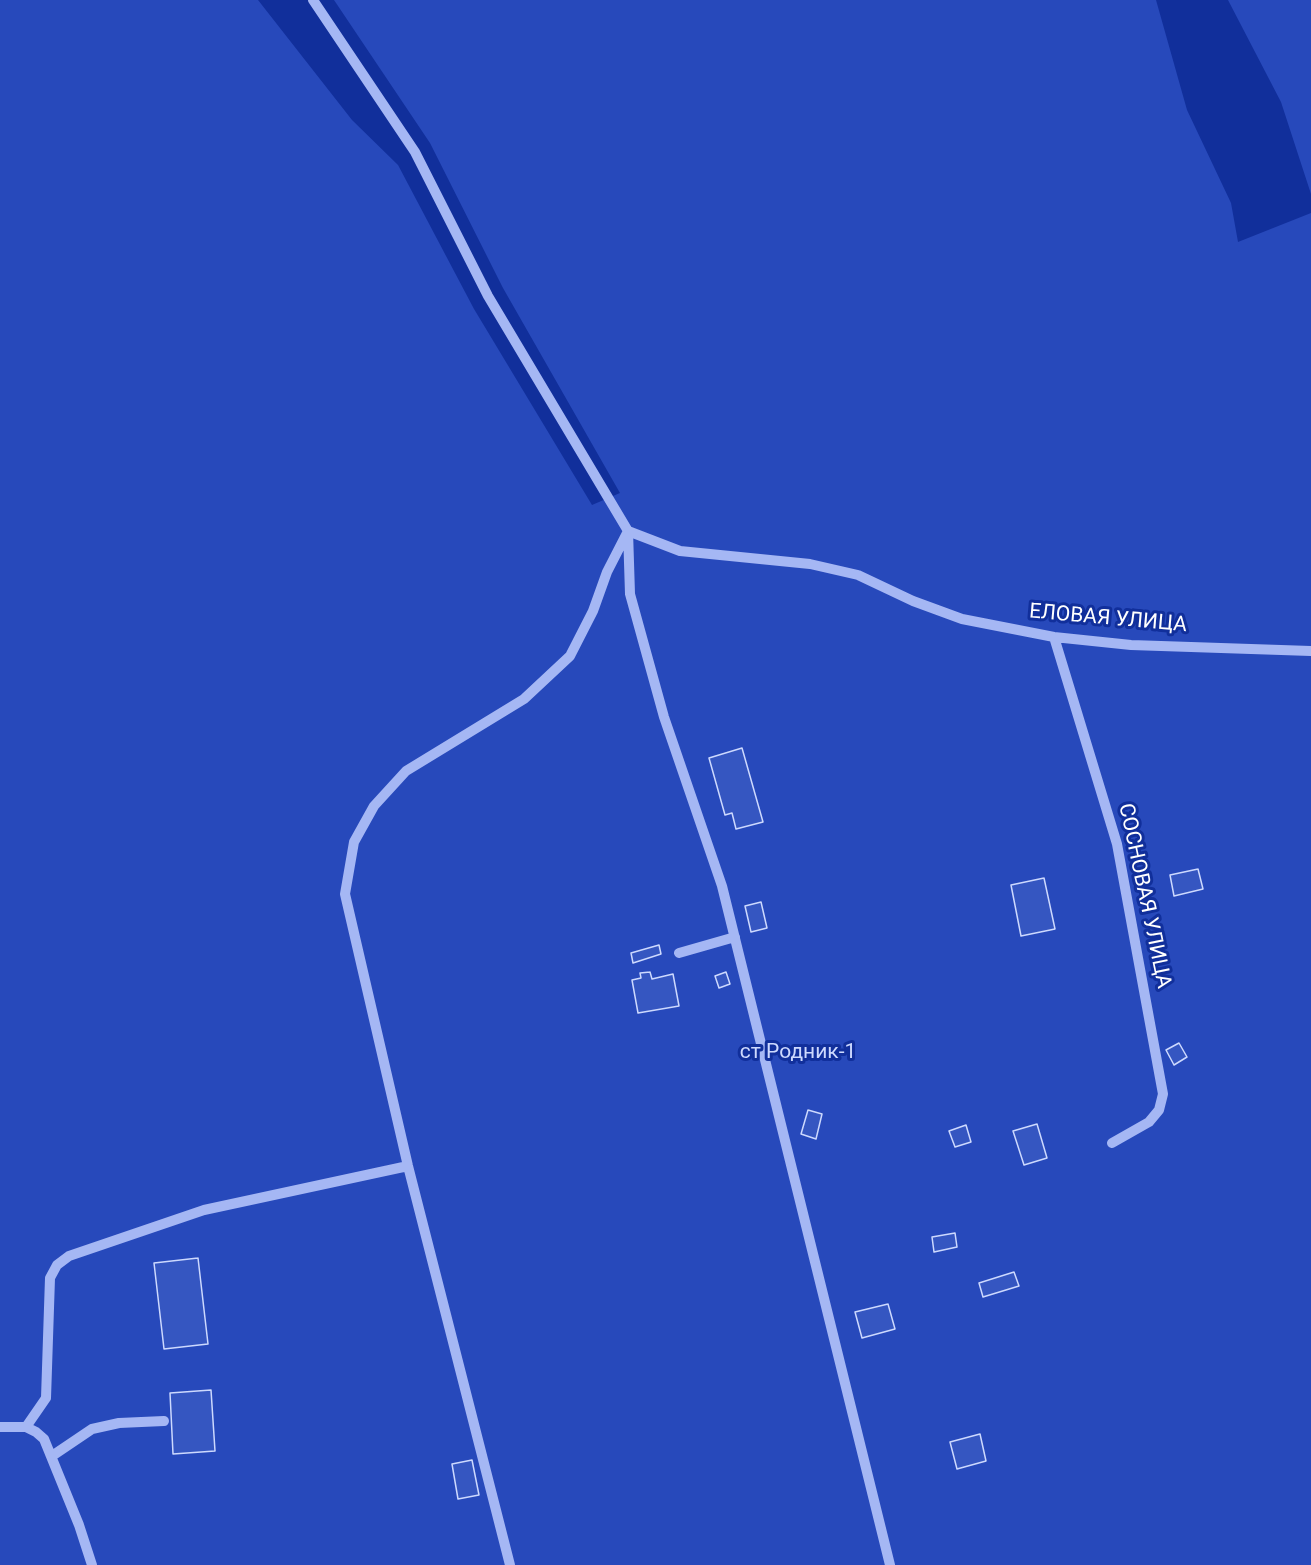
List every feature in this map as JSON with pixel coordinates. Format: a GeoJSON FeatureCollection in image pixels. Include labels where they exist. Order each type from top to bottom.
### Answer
{"type":"FeatureCollection","features":[{"type":"Feature","properties":{"kind":"street"},"geometry":{"type":"LineString","coordinates":[[313,0],[415,152],[488,296],[628,531],[630,594],[664,717],[722,886],[890,1565]]}},
{"type":"Feature","properties":{"kind":"street"},"geometry":{"type":"LineString","coordinates":[[510,1565],[408,1166],[345,894],[354,842],[374,806],[406,771],[524,699],[570,656],[593,611],[607,572],[628,531]]}},
{"type":"Feature","properties":{"kind":"street","name":"ЕЛОВАЯ УЛИЦА"},"geometry":{"type":"LineString","coordinates":[[628,531],[680,551],[810,564],[858,575],[913,601],[962,619],[1054,637],[1131,645],[1311,651]]}},
{"type":"Feature","properties":{"kind":"street","name":"СОСНОВАЯ УЛИЦА"},"geometry":{"type":"LineString","coordinates":[[1054,637],[1117,844],[1163,1094],[1159,1110],[1149,1122],[1112,1143]]}},
{"type":"Feature","properties":{"kind":"street"},"geometry":{"type":"LineString","coordinates":[[679,953],[735,937]]}},
{"type":"Feature","properties":{"kind":"street"},"geometry":{"type":"LineString","coordinates":[[26,1427],[46,1398],[50,1278],[57,1265],[69,1256],[204,1210],[408,1166]]}},
{"type":"Feature","properties":{"kind":"street"},"geometry":{"type":"LineString","coordinates":[[52,1456],[92,1429],[119,1423],[164,1421]]}},
{"type":"Feature","properties":{"kind":"street"},"geometry":{"type":"LineString","coordinates":[[0,1427],[26,1427],[44,1439],[79,1525],[92,1565]]}},
{"type":"Feature","properties":{"kind":"green space","name":"ст Родник-1"},"geometry":{"type":"Polygon","coordinates":[[[0,0],[258,0],[352,120],[398,165],[474,309],[592,505],[620,493],[503,288],[430,143],[334,0],[1156,0],[1187,110],[1231,203],[1238,242],[1311,213],[1311,1565],[0,1565],[0,0]]]}},
{"type":"Feature","properties":{"kind":"green space"},"geometry":{"type":"Polygon","coordinates":[[[1228,0],[1311,0],[1311,194],[1281,102],[1228,0]]]}},
{"type":"Feature","properties":{"kind":"building"},"geometry":{"type":"Polygon","coordinates":[[[742,748],[763,822],[736,829],[732,813],[725,815],[709,758],[742,748]]]}},
{"type":"Feature","properties":{"kind":"building"},"geometry":{"type":"Polygon","coordinates":[[[1198,869],[1203,889],[1174,896],[1170,875],[1198,869]]]}},
{"type":"Feature","properties":{"kind":"building"},"geometry":{"type":"Polygon","coordinates":[[[1044,878],[1055,929],[1021,936],[1011,885],[1044,878]]]}},
{"type":"Feature","properties":{"kind":"building"},"geometry":{"type":"Polygon","coordinates":[[[761,902],[767,928],[751,932],[745,906],[761,902]]]}},
{"type":"Feature","properties":{"kind":"building"},"geometry":{"type":"Polygon","coordinates":[[[659,945],[661,954],[633,963],[631,953],[659,945]]]}},
{"type":"Feature","properties":{"kind":"building"},"geometry":{"type":"Polygon","coordinates":[[[650,972],[652,979],[673,974],[679,1006],[638,1013],[632,980],[641,978],[640,973],[650,972]]]}},
{"type":"Feature","properties":{"kind":"building"},"geometry":{"type":"Polygon","coordinates":[[[726,972],[730,984],[719,988],[715,976],[726,972]]]}},
{"type":"Feature","properties":{"kind":"building"},"geometry":{"type":"Polygon","coordinates":[[[1179,1043],[1187,1057],[1174,1065],[1166,1050],[1179,1043]]]}},
{"type":"Feature","properties":{"kind":"building"},"geometry":{"type":"Polygon","coordinates":[[[808,1110],[822,1114],[816,1139],[801,1134],[808,1110]]]}},
{"type":"Feature","properties":{"kind":"building"},"geometry":{"type":"Polygon","coordinates":[[[1037,1124],[1047,1158],[1024,1165],[1013,1131],[1037,1124]]]}},
{"type":"Feature","properties":{"kind":"building"},"geometry":{"type":"Polygon","coordinates":[[[966,1125],[971,1142],[955,1147],[949,1131],[966,1125]]]}},
{"type":"Feature","properties":{"kind":"building"},"geometry":{"type":"Polygon","coordinates":[[[955,1233],[957,1247],[934,1252],[932,1237],[955,1233]]]}},
{"type":"Feature","properties":{"kind":"building"},"geometry":{"type":"Polygon","coordinates":[[[198,1258],[208,1344],[164,1349],[154,1263],[198,1258]]]}},
{"type":"Feature","properties":{"kind":"building"},"geometry":{"type":"Polygon","coordinates":[[[1014,1272],[1019,1286],[983,1297],[979,1283],[1014,1272]]]}},
{"type":"Feature","properties":{"kind":"building"},"geometry":{"type":"Polygon","coordinates":[[[888,1304],[895,1329],[862,1338],[855,1312],[888,1304]]]}},
{"type":"Feature","properties":{"kind":"building"},"geometry":{"type":"Polygon","coordinates":[[[211,1390],[215,1451],[173,1454],[170,1393],[211,1390]]]}},
{"type":"Feature","properties":{"kind":"building"},"geometry":{"type":"Polygon","coordinates":[[[980,1434],[986,1461],[957,1469],[950,1442],[980,1434]]]}},
{"type":"Feature","properties":{"kind":"building"},"geometry":{"type":"Polygon","coordinates":[[[472,1460],[479,1495],[458,1499],[452,1464],[472,1460]]]}}]}
